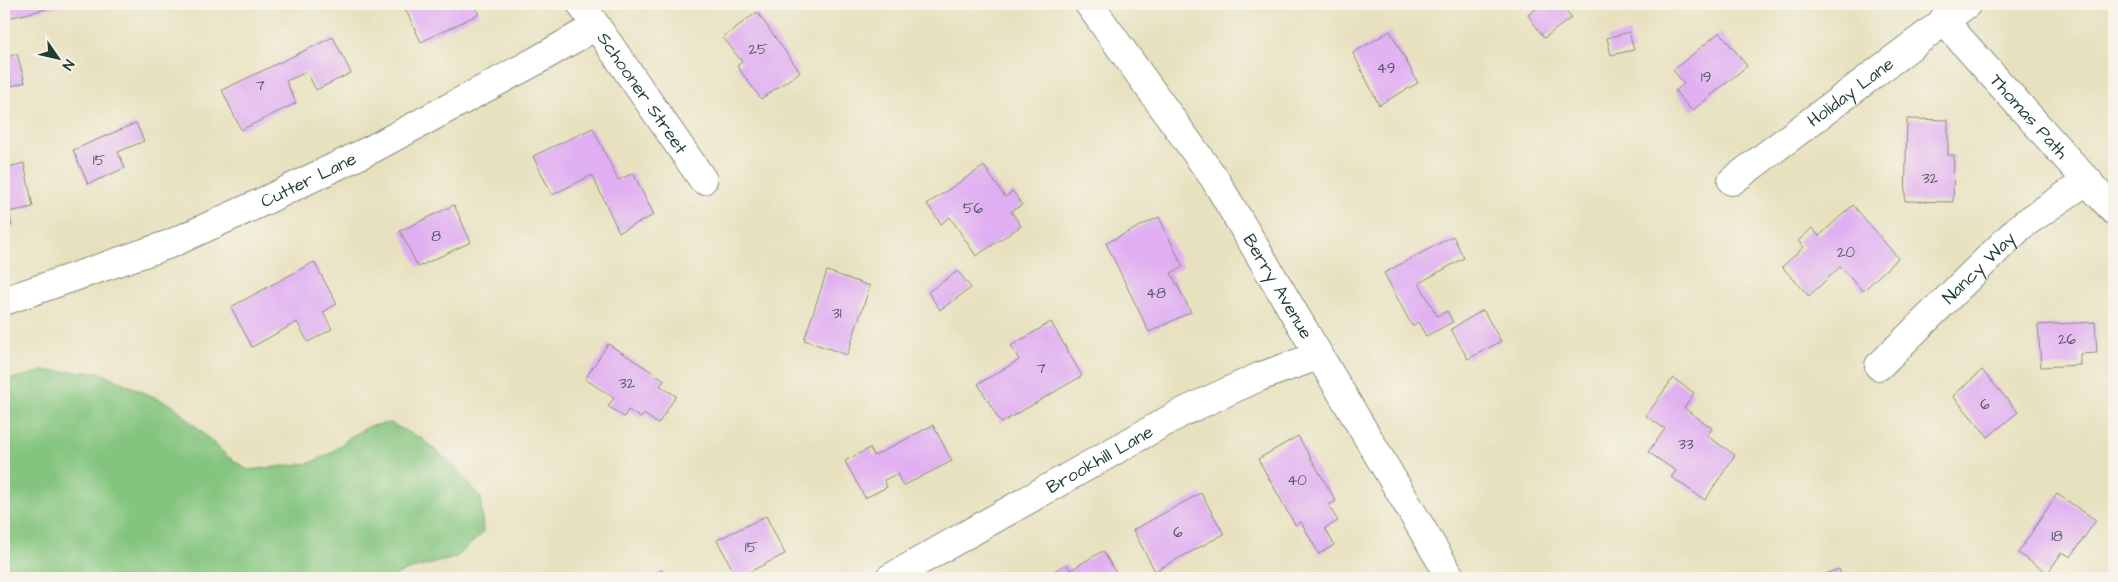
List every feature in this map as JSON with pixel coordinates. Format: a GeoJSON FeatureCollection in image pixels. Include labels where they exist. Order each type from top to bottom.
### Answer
{"type":"FeatureCollection","features":[{"type":"Feature","properties":{"kind":"street","name":"Schooner Street"},"geometry":{"type":"LineString","coordinates":[[581,4],[703,180]]}},
{"type":"Feature","properties":{"kind":"street","name":"Berry Avenue"},"geometry":{"type":"LineString","coordinates":[[1089,4],[1214,178],[1451,578]]}},
{"type":"Feature","properties":{"kind":"street","name":"Holiday Lane"},"geometry":{"type":"LineString","coordinates":[[1732,181],[1943,20],[1967,4]]}},
{"type":"Feature","properties":{"kind":"street","name":"Thomas Path"},"geometry":{"type":"LineString","coordinates":[[1943,20],[2114,210]]}},
{"type":"Feature","properties":{"kind":"street","name":"Cutter Lane"},"geometry":{"type":"LineString","coordinates":[[4,301],[170,244],[249,208],[372,149],[534,62],[596,26]]}},
{"type":"Feature","properties":{"kind":"street","name":"Nancy Way"},"geometry":{"type":"LineString","coordinates":[[1878,366],[2021,226],[2088,180]]}},
{"type":"Feature","properties":{"kind":"street","name":"Brookhill Lane"},"geometry":{"type":"LineString","coordinates":[[890,578],[1181,413],[1259,377],[1318,356]]}},
{"type":"Feature","properties":{"kind":"green space"},"geometry":{"type":"Polygon","coordinates":[[[43,371],[99,372],[174,406],[227,456],[248,470],[310,463],[331,453],[350,437],[370,426],[390,423],[421,438],[453,465],[481,498],[483,533],[455,558],[408,570],[390,578],[353,578],[305,570],[262,578],[6,578],[4,572],[4,381],[43,371]]]}},
{"type":"Feature","properties":{"kind":"building"},"geometry":{"type":"Polygon","coordinates":[[[4,4],[67,4],[4,19],[4,4]]]}},
{"type":"Feature","properties":{"kind":"building"},"geometry":{"type":"Polygon","coordinates":[[[403,4],[473,4],[479,14],[421,42],[403,4]]]}},
{"type":"Feature","properties":{"kind":"building"},"geometry":{"type":"Polygon","coordinates":[[[1543,4],[1560,4],[1571,18],[1544,38],[1528,15],[1543,4]]]}},
{"type":"Feature","properties":{"kind":"building"},"geometry":{"type":"Polygon","coordinates":[[[757,12],[800,72],[761,99],[737,66],[742,62],[723,37],[757,12]]]}},
{"type":"Feature","properties":{"kind":"building"},"geometry":{"type":"Polygon","coordinates":[[[1390,31],[1418,83],[1379,105],[1353,53],[1390,31]]]}},
{"type":"Feature","properties":{"kind":"building"},"geometry":{"type":"Polygon","coordinates":[[[1629,32],[1634,50],[1611,55],[1607,38],[1629,32]]]}},
{"type":"Feature","properties":{"kind":"building"},"geometry":{"type":"Polygon","coordinates":[[[1720,32],[1747,66],[1692,111],[1675,91],[1684,84],[1673,70],[1720,32]]]}},
{"type":"Feature","properties":{"kind":"building"},"geometry":{"type":"Polygon","coordinates":[[[333,37],[351,73],[316,90],[307,72],[286,81],[296,103],[241,130],[222,90],[333,37]]]}},
{"type":"Feature","properties":{"kind":"building"},"geometry":{"type":"Polygon","coordinates":[[[17,54],[25,82],[12,86],[4,58],[17,54]]]}},
{"type":"Feature","properties":{"kind":"building"},"geometry":{"type":"Polygon","coordinates":[[[1907,119],[1948,120],[1948,155],[1954,155],[1953,202],[1905,201],[1907,119]]]}},
{"type":"Feature","properties":{"kind":"building"},"geometry":{"type":"Polygon","coordinates":[[[136,123],[144,141],[118,152],[125,168],[88,184],[73,150],[136,123]]]}},
{"type":"Feature","properties":{"kind":"building"},"geometry":{"type":"Polygon","coordinates":[[[593,128],[618,180],[633,173],[654,215],[619,232],[592,175],[552,195],[533,156],[593,128]]]}},
{"type":"Feature","properties":{"kind":"building"},"geometry":{"type":"Polygon","coordinates":[[[24,163],[33,207],[9,212],[12,226],[4,227],[4,168],[24,163]]]}},
{"type":"Feature","properties":{"kind":"building"},"geometry":{"type":"Polygon","coordinates":[[[984,166],[1005,197],[1013,191],[1022,205],[1011,211],[1021,226],[976,256],[950,217],[941,224],[927,204],[984,166]]]}},
{"type":"Feature","properties":{"kind":"building"},"geometry":{"type":"Polygon","coordinates":[[[454,205],[471,242],[418,267],[400,231],[454,205]]]}},
{"type":"Feature","properties":{"kind":"building"},"geometry":{"type":"Polygon","coordinates":[[[1853,205],[1898,258],[1863,291],[1840,267],[1809,296],[1782,267],[1804,247],[1798,241],[1812,228],[1819,236],[1853,205]]]}},
{"type":"Feature","properties":{"kind":"building"},"geometry":{"type":"Polygon","coordinates":[[[1159,217],[1183,267],[1171,273],[1191,312],[1149,332],[1106,243],[1159,217]]]}},
{"type":"Feature","properties":{"kind":"building"},"geometry":{"type":"Polygon","coordinates":[[[1453,236],[1464,258],[1419,283],[1437,316],[1447,311],[1453,322],[1426,336],[1418,322],[1412,326],[1384,273],[1453,236]]]}},
{"type":"Feature","properties":{"kind":"building"},"geometry":{"type":"Polygon","coordinates":[[[314,262],[337,304],[323,312],[332,329],[308,342],[297,322],[252,347],[231,307],[314,262]]]}},
{"type":"Feature","properties":{"kind":"building"},"geometry":{"type":"Polygon","coordinates":[[[827,271],[870,286],[847,355],[804,340],[827,271]]]}},
{"type":"Feature","properties":{"kind":"building"},"geometry":{"type":"Polygon","coordinates":[[[958,271],[971,288],[940,310],[928,292],[958,271]]]}},
{"type":"Feature","properties":{"kind":"building"},"geometry":{"type":"Polygon","coordinates":[[[1483,310],[1501,341],[1468,359],[1451,329],[1483,310]]]}},
{"type":"Feature","properties":{"kind":"building"},"geometry":{"type":"Polygon","coordinates":[[[1051,322],[1082,376],[1001,423],[978,384],[1019,360],[1011,346],[1051,322]]]}},
{"type":"Feature","properties":{"kind":"building"},"geometry":{"type":"Polygon","coordinates":[[[2095,322],[2097,353],[2080,354],[2080,365],[2041,367],[2038,325],[2095,322]]]}},
{"type":"Feature","properties":{"kind":"building"},"geometry":{"type":"Polygon","coordinates":[[[608,344],[665,380],[660,386],[676,396],[658,424],[644,414],[641,418],[628,410],[624,417],[608,406],[614,398],[585,379],[608,344]]]}},
{"type":"Feature","properties":{"kind":"building"},"geometry":{"type":"Polygon","coordinates":[[[1982,370],[2018,412],[1988,437],[1953,396],[1982,370]]]}},
{"type":"Feature","properties":{"kind":"building"},"geometry":{"type":"Polygon","coordinates":[[[1673,378],[1694,393],[1684,408],[1712,428],[1707,436],[1735,455],[1705,500],[1671,477],[1676,471],[1648,452],[1665,429],[1646,416],[1673,378]]]}},
{"type":"Feature","properties":{"kind":"building"},"geometry":{"type":"Polygon","coordinates":[[[933,425],[952,461],[903,486],[897,474],[884,480],[887,487],[865,498],[845,461],[870,448],[874,456],[933,425]]]}},
{"type":"Feature","properties":{"kind":"building"},"geometry":{"type":"Polygon","coordinates":[[[1298,436],[1336,501],[1328,505],[1338,521],[1325,528],[1334,545],[1319,554],[1301,522],[1295,525],[1258,459],[1298,436]]]}},
{"type":"Feature","properties":{"kind":"building"},"geometry":{"type":"Polygon","coordinates":[[[1201,493],[1224,534],[1155,571],[1133,530],[1201,493]]]}},
{"type":"Feature","properties":{"kind":"building"},"geometry":{"type":"Polygon","coordinates":[[[2057,494],[2096,520],[2071,557],[2062,552],[2048,573],[2018,553],[2057,494]]]}},
{"type":"Feature","properties":{"kind":"building"},"geometry":{"type":"Polygon","coordinates":[[[766,516],[785,554],[737,578],[717,540],[766,516]]]}},
{"type":"Feature","properties":{"kind":"building"},"geometry":{"type":"Polygon","coordinates":[[[1103,551],[1119,578],[1041,578],[1067,564],[1070,570],[1103,551]]]}},
{"type":"Feature","properties":{"kind":"building"},"geometry":{"type":"Polygon","coordinates":[[[1839,569],[1843,578],[1814,578],[1839,569]]]}},
{"type":"Feature","properties":{"kind":"building"},"geometry":{"type":"Polygon","coordinates":[[[662,570],[666,578],[648,578],[662,570]]]}}]}
